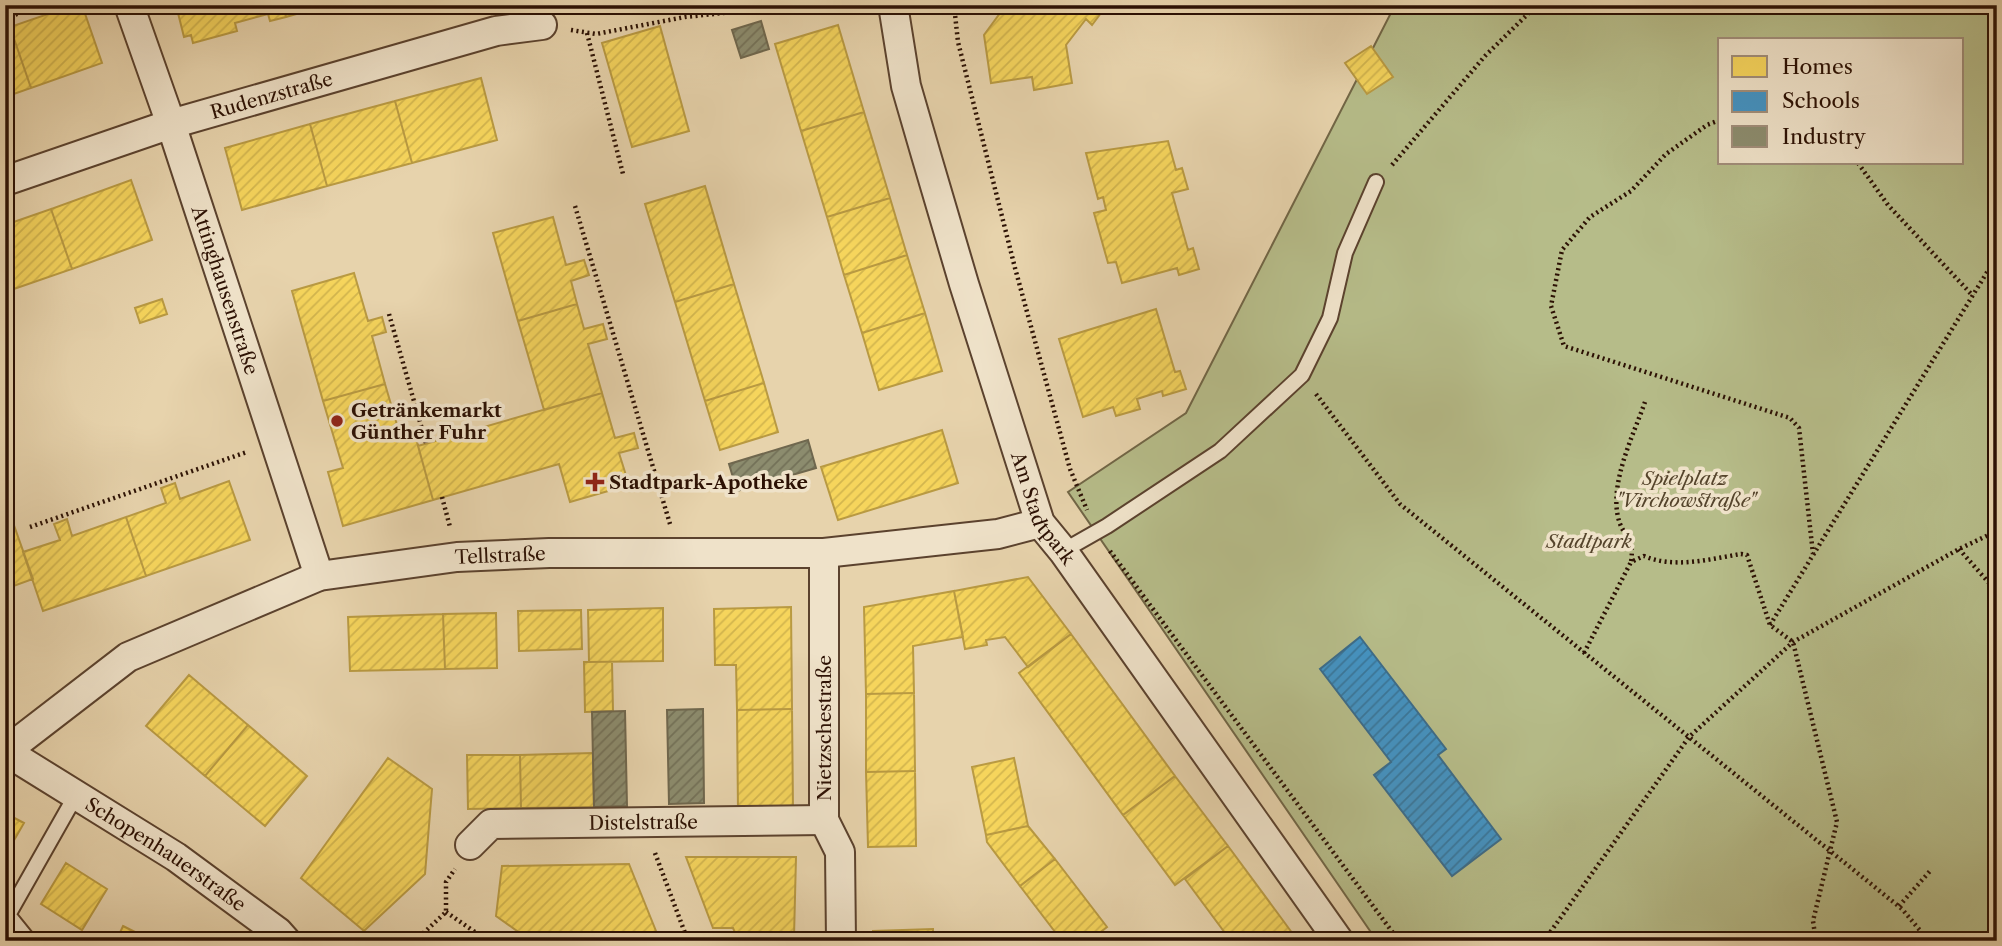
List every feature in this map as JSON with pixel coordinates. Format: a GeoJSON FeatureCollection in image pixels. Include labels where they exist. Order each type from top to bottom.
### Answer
{"type":"FeatureCollection","features":[{"type":"Feature","properties":{"kind":"street","name":"Attinghausenstraße"},"geometry":{"type":"LineString","coordinates":[[129,5],[172,124],[319,576]]}},
{"type":"Feature","properties":{"kind":"street","name":"Am Stadtpark"},"geometry":{"type":"LineString","coordinates":[[893,5],[906,86],[922,143],[1041,523],[1339,941]]}},
{"type":"Feature","properties":{"kind":"street","name":"Rudenzstraße"},"geometry":{"type":"LineString","coordinates":[[5,181],[172,124],[496,31],[542,25]]}},
{"type":"Feature","properties":{"kind":"street","name":"Tellstraße"},"geometry":{"type":"LineString","coordinates":[[6,751],[128,657],[319,576],[457,557],[549,553],[824,553],[998,534],[1041,523]]}},
{"type":"Feature","properties":{"kind":"street","name":"Nietzschestraße"},"geometry":{"type":"LineString","coordinates":[[824,553],[824,820],[840,852],[841,941]]}},
{"type":"Feature","properties":{"kind":"street","name":"Schopenhauerstraße"},"geometry":{"type":"LineString","coordinates":[[6,751],[176,857],[278,932],[286,941]]}},
{"type":"Feature","properties":{"kind":"street","name":"Distelstraße"},"geometry":{"type":"LineString","coordinates":[[470,845],[491,824],[824,820]]}},
{"type":"Feature","properties":{"kind":"lane"},"geometry":{"type":"LineString","coordinates":[[1063,551],[1107,526],[1220,451],[1302,375],[1330,318],[1345,253],[1376,182]]}},
{"type":"Feature","properties":{"kind":"lane","name":"Schopenhauerstraße"},"geometry":{"type":"LineString","coordinates":[[29,941],[8,915],[76,795]]}},
{"type":"Feature","properties":{"kind":"path"},"geometry":{"type":"LineString","coordinates":[[5,18],[44,5]]}},
{"type":"Feature","properties":{"kind":"path"},"geometry":{"type":"LineString","coordinates":[[542,25],[596,34],[685,17],[799,5]]}},
{"type":"Feature","properties":{"kind":"path"},"geometry":{"type":"LineString","coordinates":[[1376,182],[1485,56],[1537,5]]}},
{"type":"Feature","properties":{"kind":"path"},"geometry":{"type":"LineString","coordinates":[[587,33],[623,174]]}},
{"type":"Feature","properties":{"kind":"path"},"geometry":{"type":"LineString","coordinates":[[1718,121],[1707,125],[1666,154],[1631,191],[1590,217],[1562,250],[1551,306],[1564,346],[1790,418],[1800,428],[1813,554]]}},
{"type":"Feature","properties":{"kind":"path"},"geometry":{"type":"LineString","coordinates":[[1859,164],[1888,205],[1973,296]]}},
{"type":"Feature","properties":{"kind":"path"},"geometry":{"type":"LineString","coordinates":[[575,206],[678,555]]}},
{"type":"Feature","properties":{"kind":"path"},"geometry":{"type":"LineString","coordinates":[[1770,625],[1997,256]]}},
{"type":"Feature","properties":{"kind":"path"},"geometry":{"type":"LineString","coordinates":[[388,314],[426,443]]}},
{"type":"Feature","properties":{"kind":"path"},"geometry":{"type":"LineString","coordinates":[[1302,375],[1400,504],[1899,906],[1929,941]]}},
{"type":"Feature","properties":{"kind":"path"},"geometry":{"type":"LineString","coordinates":[[1584,653],[1631,562],[1633,547],[1618,519],[1616,489],[1645,402]]}},
{"type":"Feature","properties":{"kind":"path"},"geometry":{"type":"LineString","coordinates":[[30,527],[276,442]]}},
{"type":"Feature","properties":{"kind":"path"},"geometry":{"type":"LineString","coordinates":[[1544,941],[1689,737],[1793,642],[1959,549],[1997,531]]}},
{"type":"Feature","properties":{"kind":"path"},"geometry":{"type":"LineString","coordinates":[[1959,549],[1997,592]]}},
{"type":"Feature","properties":{"kind":"path"},"geometry":{"type":"LineString","coordinates":[[1631,562],[1644,556],[1659,563],[1747,555],[1770,625],[1793,642],[1837,822],[1813,921],[1816,941]]}},
{"type":"Feature","properties":{"kind":"path"},"geometry":{"type":"LineString","coordinates":[[643,822],[688,941]]}},
{"type":"Feature","properties":{"kind":"path"},"geometry":{"type":"LineString","coordinates":[[415,941],[446,912],[446,882],[470,845]]}},
{"type":"Feature","properties":{"kind":"path"},"geometry":{"type":"LineString","coordinates":[[1899,906],[1931,870]]}},
{"type":"Feature","properties":{"kind":"path"},"geometry":{"type":"LineString","coordinates":[[446,912],[488,941]]}},
{"type":"Feature","properties":{"kind":"green space","name":"Stadtpark"},"geometry":{"type":"Polygon","coordinates":[[[1395,5],[1997,5],[1997,941],[1377,941],[1068,492],[1186,413],[1395,5]]]}},
{"type":"Feature","properties":{"kind":"building: Homes"},"geometry":{"type":"Polygon","coordinates":[[[74,5],[82,5],[102,63],[31,88],[10,27],[74,5]]]}},
{"type":"Feature","properties":{"kind":"building: Homes"},"geometry":{"type":"Polygon","coordinates":[[[176,5],[283,5],[286,17],[270,21],[268,14],[235,23],[237,31],[193,43],[191,35],[184,37],[176,5]]]}},
{"type":"Feature","properties":{"kind":"building: Homes"},"geometry":{"type":"Polygon","coordinates":[[[283,5],[313,5],[314,9],[286,17],[283,5]]]}},
{"type":"Feature","properties":{"kind":"building: Homes"},"geometry":{"type":"Polygon","coordinates":[[[1006,5],[1107,5],[1092,25],[1086,19],[1066,45],[1072,83],[1034,90],[1032,77],[991,83],[984,35],[1006,5]]]}},
{"type":"Feature","properties":{"kind":"building: Homes"},"geometry":{"type":"Polygon","coordinates":[[[838,25],[864,112],[801,131],[775,44],[838,25]]]}},
{"type":"Feature","properties":{"kind":"building: Homes"},"geometry":{"type":"Polygon","coordinates":[[[660,26],[689,131],[632,147],[602,43],[660,26]]]}},
{"type":"Feature","properties":{"kind":"building: Homes"},"geometry":{"type":"Polygon","coordinates":[[[10,27],[31,88],[5,97],[5,29],[10,27]]]}},
{"type":"Feature","properties":{"kind":"building: Homes"},"geometry":{"type":"Polygon","coordinates":[[[1371,46],[1393,77],[1367,94],[1345,63],[1371,46]]]}},
{"type":"Feature","properties":{"kind":"building: Homes"},"geometry":{"type":"Polygon","coordinates":[[[481,78],[497,140],[412,163],[395,101],[481,78]]]}},
{"type":"Feature","properties":{"kind":"building: Homes"},"geometry":{"type":"Polygon","coordinates":[[[395,101],[412,163],[327,186],[310,124],[395,101]]]}},
{"type":"Feature","properties":{"kind":"building: Homes"},"geometry":{"type":"Polygon","coordinates":[[[864,112],[890,198],[827,217],[801,131],[864,112]]]}},
{"type":"Feature","properties":{"kind":"building: Homes"},"geometry":{"type":"Polygon","coordinates":[[[310,124],[327,186],[242,210],[225,148],[310,124]]]}},
{"type":"Feature","properties":{"kind":"building: Homes"},"geometry":{"type":"Polygon","coordinates":[[[1168,141],[1176,170],[1182,168],[1188,189],[1172,193],[1188,250],[1193,248],[1199,269],[1179,275],[1177,268],[1122,283],[1116,262],[1108,263],[1094,213],[1106,210],[1103,197],[1098,199],[1086,153],[1168,141]]]}},
{"type":"Feature","properties":{"kind":"building: Homes"},"geometry":{"type":"Polygon","coordinates":[[[131,180],[152,240],[72,269],[51,209],[131,180]]]}},
{"type":"Feature","properties":{"kind":"building: Homes"},"geometry":{"type":"Polygon","coordinates":[[[705,186],[734,284],[675,302],[645,204],[705,186]]]}},
{"type":"Feature","properties":{"kind":"building: Homes"},"geometry":{"type":"Polygon","coordinates":[[[890,198],[907,255],[844,275],[827,217],[890,198]]]}},
{"type":"Feature","properties":{"kind":"building: Homes"},"geometry":{"type":"Polygon","coordinates":[[[51,209],[72,269],[5,292],[5,225],[51,209]]]}},
{"type":"Feature","properties":{"kind":"building: Homes"},"geometry":{"type":"Polygon","coordinates":[[[553,217],[566,265],[584,260],[589,275],[571,281],[577,304],[518,321],[493,233],[553,217]]]}},
{"type":"Feature","properties":{"kind":"building: Homes"},"geometry":{"type":"Polygon","coordinates":[[[907,255],[925,313],[862,333],[844,275],[907,255]]]}},
{"type":"Feature","properties":{"kind":"building: Homes"},"geometry":{"type":"Polygon","coordinates":[[[354,273],[368,321],[382,317],[386,332],[372,336],[385,384],[323,401],[292,291],[354,273]]]}},
{"type":"Feature","properties":{"kind":"building: Homes"},"geometry":{"type":"Polygon","coordinates":[[[734,284],[764,383],[705,401],[675,302],[734,284]]]}},
{"type":"Feature","properties":{"kind":"building: Homes"},"geometry":{"type":"Polygon","coordinates":[[[162,299],[167,314],[140,323],[135,308],[162,299]]]}},
{"type":"Feature","properties":{"kind":"building: Homes"},"geometry":{"type":"Polygon","coordinates":[[[577,304],[584,329],[603,324],[607,339],[588,344],[602,393],[544,410],[518,321],[577,304]]]}},
{"type":"Feature","properties":{"kind":"building: Homes"},"geometry":{"type":"Polygon","coordinates":[[[1156,309],[1175,372],[1180,371],[1186,389],[1163,396],[1162,391],[1137,399],[1140,409],[1116,416],[1113,407],[1083,417],[1059,339],[1156,309]]]}},
{"type":"Feature","properties":{"kind":"building: Homes"},"geometry":{"type":"Polygon","coordinates":[[[925,313],[942,371],[879,390],[862,333],[925,313]]]}},
{"type":"Feature","properties":{"kind":"building: Homes"},"geometry":{"type":"Polygon","coordinates":[[[764,383],[778,432],[720,450],[705,401],[764,383]]]}},
{"type":"Feature","properties":{"kind":"building: Homes"},"geometry":{"type":"Polygon","coordinates":[[[385,384],[400,435],[414,431],[433,500],[343,526],[328,472],[343,468],[323,401],[385,384]]]}},
{"type":"Feature","properties":{"kind":"building: Homes"},"geometry":{"type":"Polygon","coordinates":[[[602,393],[615,438],[634,433],[638,448],[619,453],[629,485],[570,502],[559,464],[433,500],[418,446],[602,393]]]}},
{"type":"Feature","properties":{"kind":"building: Homes"},"geometry":{"type":"Polygon","coordinates":[[[942,430],[958,483],[838,520],[821,467],[942,430]]]}},
{"type":"Feature","properties":{"kind":"building: Homes"},"geometry":{"type":"Polygon","coordinates":[[[229,481],[250,540],[146,576],[126,517],[166,503],[161,488],[175,483],[180,499],[229,481]]]}},
{"type":"Feature","properties":{"kind":"building: Homes"},"geometry":{"type":"Polygon","coordinates":[[[5,500],[33,579],[5,589],[5,500]]]}},
{"type":"Feature","properties":{"kind":"building: Homes"},"geometry":{"type":"Polygon","coordinates":[[[126,517],[146,576],[43,611],[23,552],[60,540],[54,524],[67,519],[72,536],[126,517]]]}},
{"type":"Feature","properties":{"kind":"building: Homes"},"geometry":{"type":"Polygon","coordinates":[[[1028,577],[1071,634],[1028,667],[1005,637],[986,640],[987,645],[965,649],[954,591],[1028,577]]]}},
{"type":"Feature","properties":{"kind":"building: Homes"},"geometry":{"type":"Polygon","coordinates":[[[954,591],[963,637],[913,646],[914,693],[866,694],[864,607],[954,591]]]}},
{"type":"Feature","properties":{"kind":"building: Homes"},"geometry":{"type":"Polygon","coordinates":[[[791,607],[792,709],[737,710],[736,665],[715,665],[714,609],[791,607]]]}},
{"type":"Feature","properties":{"kind":"building: Homes"},"geometry":{"type":"Polygon","coordinates":[[[663,608],[663,661],[589,662],[588,610],[663,608]]]}},
{"type":"Feature","properties":{"kind":"building: Homes"},"geometry":{"type":"Polygon","coordinates":[[[581,610],[582,649],[519,651],[518,611],[581,610]]]}},
{"type":"Feature","properties":{"kind":"building: Homes"},"geometry":{"type":"Polygon","coordinates":[[[496,613],[497,668],[445,669],[443,614],[496,613]]]}},
{"type":"Feature","properties":{"kind":"building: Homes"},"geometry":{"type":"Polygon","coordinates":[[[443,614],[445,669],[350,671],[348,617],[443,614]]]}},
{"type":"Feature","properties":{"kind":"building: Homes"},"geometry":{"type":"Polygon","coordinates":[[[1071,634],[1175,776],[1123,815],[1019,673],[1071,634]]]}},
{"type":"Feature","properties":{"kind":"building: Homes"},"geometry":{"type":"Polygon","coordinates":[[[584,662],[612,662],[613,711],[585,712],[584,662]]]}},
{"type":"Feature","properties":{"kind":"building: Homes"},"geometry":{"type":"Polygon","coordinates":[[[189,675],[248,725],[205,776],[146,726],[189,675]]]}},
{"type":"Feature","properties":{"kind":"building: Homes"},"geometry":{"type":"Polygon","coordinates":[[[914,693],[915,771],[866,772],[866,694],[914,693]]]}},
{"type":"Feature","properties":{"kind":"building: Homes"},"geometry":{"type":"Polygon","coordinates":[[[792,709],[793,811],[738,811],[737,710],[792,709]]]}},
{"type":"Feature","properties":{"kind":"building: Homes"},"geometry":{"type":"Polygon","coordinates":[[[248,725],[307,776],[265,826],[205,776],[248,725]]]}},
{"type":"Feature","properties":{"kind":"building: Homes"},"geometry":{"type":"Polygon","coordinates":[[[593,753],[594,807],[521,808],[520,755],[593,753]]]}},
{"type":"Feature","properties":{"kind":"building: Homes"},"geometry":{"type":"Polygon","coordinates":[[[467,755],[520,755],[521,808],[468,809],[467,755]]]}},
{"type":"Feature","properties":{"kind":"building: Homes"},"geometry":{"type":"Polygon","coordinates":[[[388,758],[432,789],[425,874],[364,931],[301,878],[388,758]]]}},
{"type":"Feature","properties":{"kind":"building: Homes"},"geometry":{"type":"Polygon","coordinates":[[[1014,758],[1028,826],[986,835],[972,767],[1014,758]]]}},
{"type":"Feature","properties":{"kind":"building: Homes"},"geometry":{"type":"Polygon","coordinates":[[[915,771],[916,846],[868,847],[866,772],[915,771]]]}},
{"type":"Feature","properties":{"kind":"building: Homes"},"geometry":{"type":"Polygon","coordinates":[[[1175,776],[1228,846],[1175,885],[1123,815],[1175,776]]]}},
{"type":"Feature","properties":{"kind":"building: Homes"},"geometry":{"type":"Polygon","coordinates":[[[5,813],[24,823],[5,856],[5,813]]]}},
{"type":"Feature","properties":{"kind":"building: Homes"},"geometry":{"type":"Polygon","coordinates":[[[1028,826],[1055,859],[1020,886],[987,842],[986,835],[1028,826]]]}},
{"type":"Feature","properties":{"kind":"building: Homes"},"geometry":{"type":"Polygon","coordinates":[[[1228,846],[1298,941],[1231,941],[1185,879],[1228,846]]]}},
{"type":"Feature","properties":{"kind":"building: Homes"},"geometry":{"type":"Polygon","coordinates":[[[686,857],[796,857],[794,937],[737,937],[733,928],[713,928],[686,857]]]}},
{"type":"Feature","properties":{"kind":"building: Homes"},"geometry":{"type":"Polygon","coordinates":[[[1055,859],[1107,927],[1089,941],[1062,941],[1020,886],[1055,859]]]}},
{"type":"Feature","properties":{"kind":"building: Homes"},"geometry":{"type":"Polygon","coordinates":[[[66,863],[107,889],[82,930],[41,904],[66,863]]]}},
{"type":"Feature","properties":{"kind":"building: Homes"},"geometry":{"type":"Polygon","coordinates":[[[629,864],[660,941],[531,941],[496,916],[502,866],[629,864]]]}},
{"type":"Feature","properties":{"kind":"building: Homes"},"geometry":{"type":"Polygon","coordinates":[[[123,926],[153,941],[116,941],[123,926]]]}},
{"type":"Feature","properties":{"kind":"building: Homes"},"geometry":{"type":"Polygon","coordinates":[[[933,929],[933,941],[873,941],[873,931],[933,929]]]}},
{"type":"Feature","properties":{"kind":"building: Schools"},"geometry":{"type":"Polygon","coordinates":[[[1360,637],[1446,749],[1438,755],[1501,839],[1452,876],[1374,775],[1391,762],[1320,669],[1360,637]]]}},
{"type":"Feature","properties":{"kind":"building: Industry"},"geometry":{"type":"Polygon","coordinates":[[[761,21],[769,49],[741,58],[732,30],[761,21]]]}},
{"type":"Feature","properties":{"kind":"building: Industry"},"geometry":{"type":"Polygon","coordinates":[[[808,440],[816,468],[737,491],[729,464],[808,440]]]}},
{"type":"Feature","properties":{"kind":"building: Industry"},"geometry":{"type":"Polygon","coordinates":[[[703,709],[704,803],[669,804],[667,710],[703,709]]]}},
{"type":"Feature","properties":{"kind":"building: Industry"},"geometry":{"type":"Polygon","coordinates":[[[625,711],[627,806],[594,807],[592,712],[625,711]]]}},
{"type":"Feature","properties":{"kind":"place","name":"Getränkemarkt Günther Fuhr"},"geometry":{"type":"Point","coordinates":[337,421]}},
{"type":"Feature","properties":{"kind":"place","name":"Stadtpark-Apotheke"},"geometry":{"type":"Point","coordinates":[595,482]}},
{"type":"Feature","properties":{"kind":"park label","name":"Spielplatz \"Virchowstraße\""},"geometry":{"type":"Point","coordinates":[1685,489]}}]}
